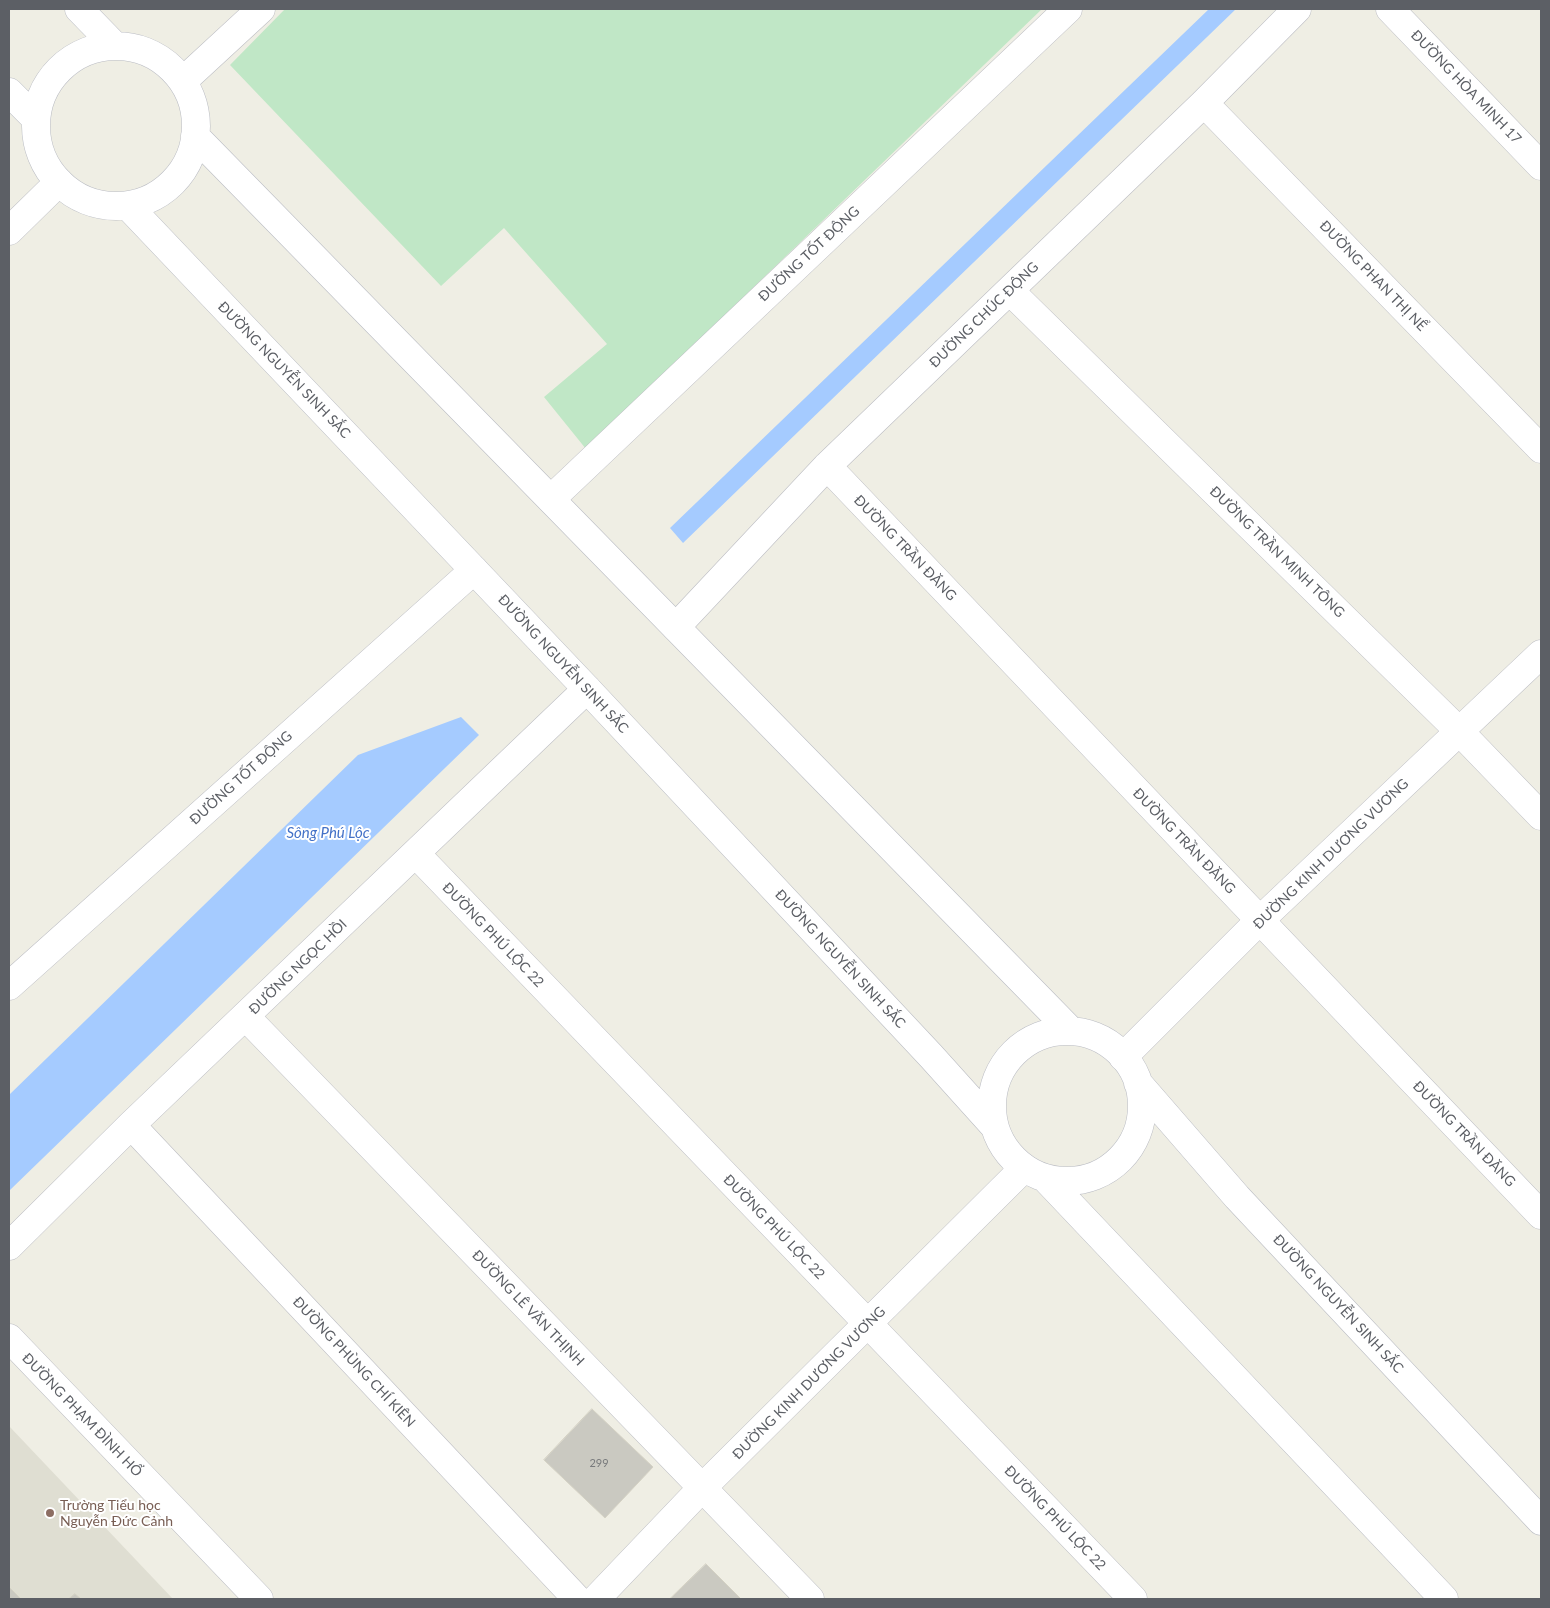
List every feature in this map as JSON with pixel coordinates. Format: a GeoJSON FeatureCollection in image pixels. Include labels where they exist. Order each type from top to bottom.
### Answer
{"type":"FeatureCollection","features":[{"type":"Feature","properties":{"kind":"street"},"geometry":{"type":"LineString","coordinates":[[79,9],[114,45]]}},
{"type":"Feature","properties":{"kind":"street"},"geometry":{"type":"LineString","coordinates":[[183,81],[261,9]]}},
{"type":"Feature","properties":{"kind":"street","name":"ĐƯỜNG TỐT ĐỘNG"},"geometry":{"type":"LineString","coordinates":[[551,499],[1068,9]]}},
{"type":"Feature","properties":{"kind":"street","name":"ĐƯỜNG CHÚC ĐỘNG"},"geometry":{"type":"LineString","coordinates":[[676,627],[827,466],[1204,103],[1297,9]]}},
{"type":"Feature","properties":{"kind":"street","name":"ĐƯỜNG HÒA MINH 17"},"geometry":{"type":"LineString","coordinates":[[1390,9],[1541,166]]}},
{"type":"Feature","properties":{"kind":"street"},"geometry":{"type":"LineString","coordinates":[[114,45],[140,49],[165,62],[183,81],[191,98],[196,117],[195,136],[190,156],[180,174],[148,200],[128,206],[109,206],[90,202],[74,194],[59,182],[45,163],[37,142],[36,119],[45,89],[53,76],[70,60],[91,49],[114,45]]}},
{"type":"Feature","properties":{"kind":"street"},"geometry":{"type":"LineString","coordinates":[[9,92],[36,119]]}},
{"type":"Feature","properties":{"kind":"street","name":"ĐƯỜNG PHAN THỊ NỂ"},"geometry":{"type":"LineString","coordinates":[[1204,103],[1541,449]]}},
{"type":"Feature","properties":{"kind":"street"},"geometry":{"type":"LineString","coordinates":[[195,136],[1071,1031]]}},
{"type":"Feature","properties":{"kind":"street"},"geometry":{"type":"LineString","coordinates":[[9,231],[59,182]]}},
{"type":"Feature","properties":{"kind":"street","name":"ĐƯỜNG NGUYỄN SINH SẮC"},"geometry":{"type":"LineString","coordinates":[[128,206],[587,689],[994,1126]]}},
{"type":"Feature","properties":{"kind":"street","name":"ĐƯỜNG TRẦN MINH TÔNG"},"geometry":{"type":"LineString","coordinates":[[1010,291],[1460,731],[1541,816]]}},
{"type":"Feature","properties":{"kind":"street","name":"ĐƯỜNG TRẦN ĐĂNG"},"geometry":{"type":"LineString","coordinates":[[827,466],[1541,1215]]}},
{"type":"Feature","properties":{"kind":"street","name":"ĐƯỜNG TỐT ĐỘNG"},"geometry":{"type":"LineString","coordinates":[[9,986],[474,570]]}},
{"type":"Feature","properties":{"kind":"street","name":"ĐƯỜNG KINH DƯƠNG VƯƠNG"},"geometry":{"type":"LineString","coordinates":[[1123,1057],[1260,921],[1541,654]]}},
{"type":"Feature","properties":{"kind":"street","name":"ĐƯỜNG NGỌC HỒI"},"geometry":{"type":"LineString","coordinates":[[9,1246],[131,1125],[246,1018],[587,689]]}},
{"type":"Feature","properties":{"kind":"street","name":"ĐƯỜNG PHÚ LỘC 22"},"geometry":{"type":"LineString","coordinates":[[416,854],[1133,1599]]}},
{"type":"Feature","properties":{"kind":"street","name":"ĐƯỜNG LÊ VĂN THỊNH"},"geometry":{"type":"LineString","coordinates":[[246,1018],[810,1599]]}},
{"type":"Feature","properties":{"kind":"street"},"geometry":{"type":"LineString","coordinates":[[1035,1173],[1069,1182],[1092,1178],[1112,1167],[1128,1150],[1138,1129],[1142,1106],[1138,1083],[1123,1057],[1100,1038],[1071,1031],[1051,1033],[1032,1040],[1016,1052],[1002,1068],[994,1086],[992,1106],[994,1126],[1006,1149],[1035,1173],[1444,1599]]}},
{"type":"Feature","properties":{"kind":"street","name":"ĐƯỜNG NGUYỄN SINH SẮC"},"geometry":{"type":"LineString","coordinates":[[1138,1083],[1237,1196],[1541,1522]]}},
{"type":"Feature","properties":{"kind":"street","name":"ĐƯỜNG PHÙNG CHÍ KIÊN"},"geometry":{"type":"LineString","coordinates":[[131,1125],[577,1599]]}},
{"type":"Feature","properties":{"kind":"street","name":"ĐƯỜNG KINH DƯƠNG VƯƠNG"},"geometry":{"type":"LineString","coordinates":[[596,1599],[702,1488],[868,1324],[1035,1173]]}},
{"type":"Feature","properties":{"kind":"street","name":"ĐƯỜNG PHẠM ĐÌNH HỔ"},"geometry":{"type":"LineString","coordinates":[[9,1338],[259,1599]]}},
{"type":"Feature","properties":{"kind":"shaded area","name":"Trường Tiểu học Nguyễn Đức Cảnh"},"geometry":{"type":"Polygon","coordinates":[[[9,1426],[173,1599],[9,1599],[9,1426]]]}},
{"type":"Feature","properties":{"kind":"green space"},"geometry":{"type":"Polygon","coordinates":[[[285,9],[1042,9],[586,449],[544,397],[607,344],[504,228],[441,286],[230,65],[285,9]]]}},
{"type":"Feature","properties":{"kind":"water"},"geometry":{"type":"Polygon","coordinates":[[[1209,9],[1236,9],[683,543],[670,528],[1209,9]]]}},
{"type":"Feature","properties":{"kind":"water","name":"Sông Phú Lộc"},"geometry":{"type":"Polygon","coordinates":[[[461,717],[479,735],[9,1191],[9,1095],[358,755],[461,717]]]}},
{"type":"Feature","properties":{"kind":"building"},"geometry":{"type":"Polygon","coordinates":[[[592,1409],[653,1467],[605,1518],[544,1460],[592,1409]]]}},
{"type":"Feature","properties":{"kind":"building"},"geometry":{"type":"Polygon","coordinates":[[[706,1564],[741,1599],[670,1599],[706,1564]]]}},
{"type":"Feature","properties":{"kind":"building"},"geometry":{"type":"Polygon","coordinates":[[[9,1587],[21,1599],[9,1599],[9,1587]]]}},
{"type":"Feature","properties":{"kind":"building"},"geometry":{"type":"Polygon","coordinates":[[[75,1594],[81,1599],[69,1599],[75,1594]]]}},
{"type":"Feature","properties":{"kind":"place","name":"Trường Tiểu học Nguyễn Đức Cảnh"},"geometry":{"type":"Point","coordinates":[50,1513]}}]}
